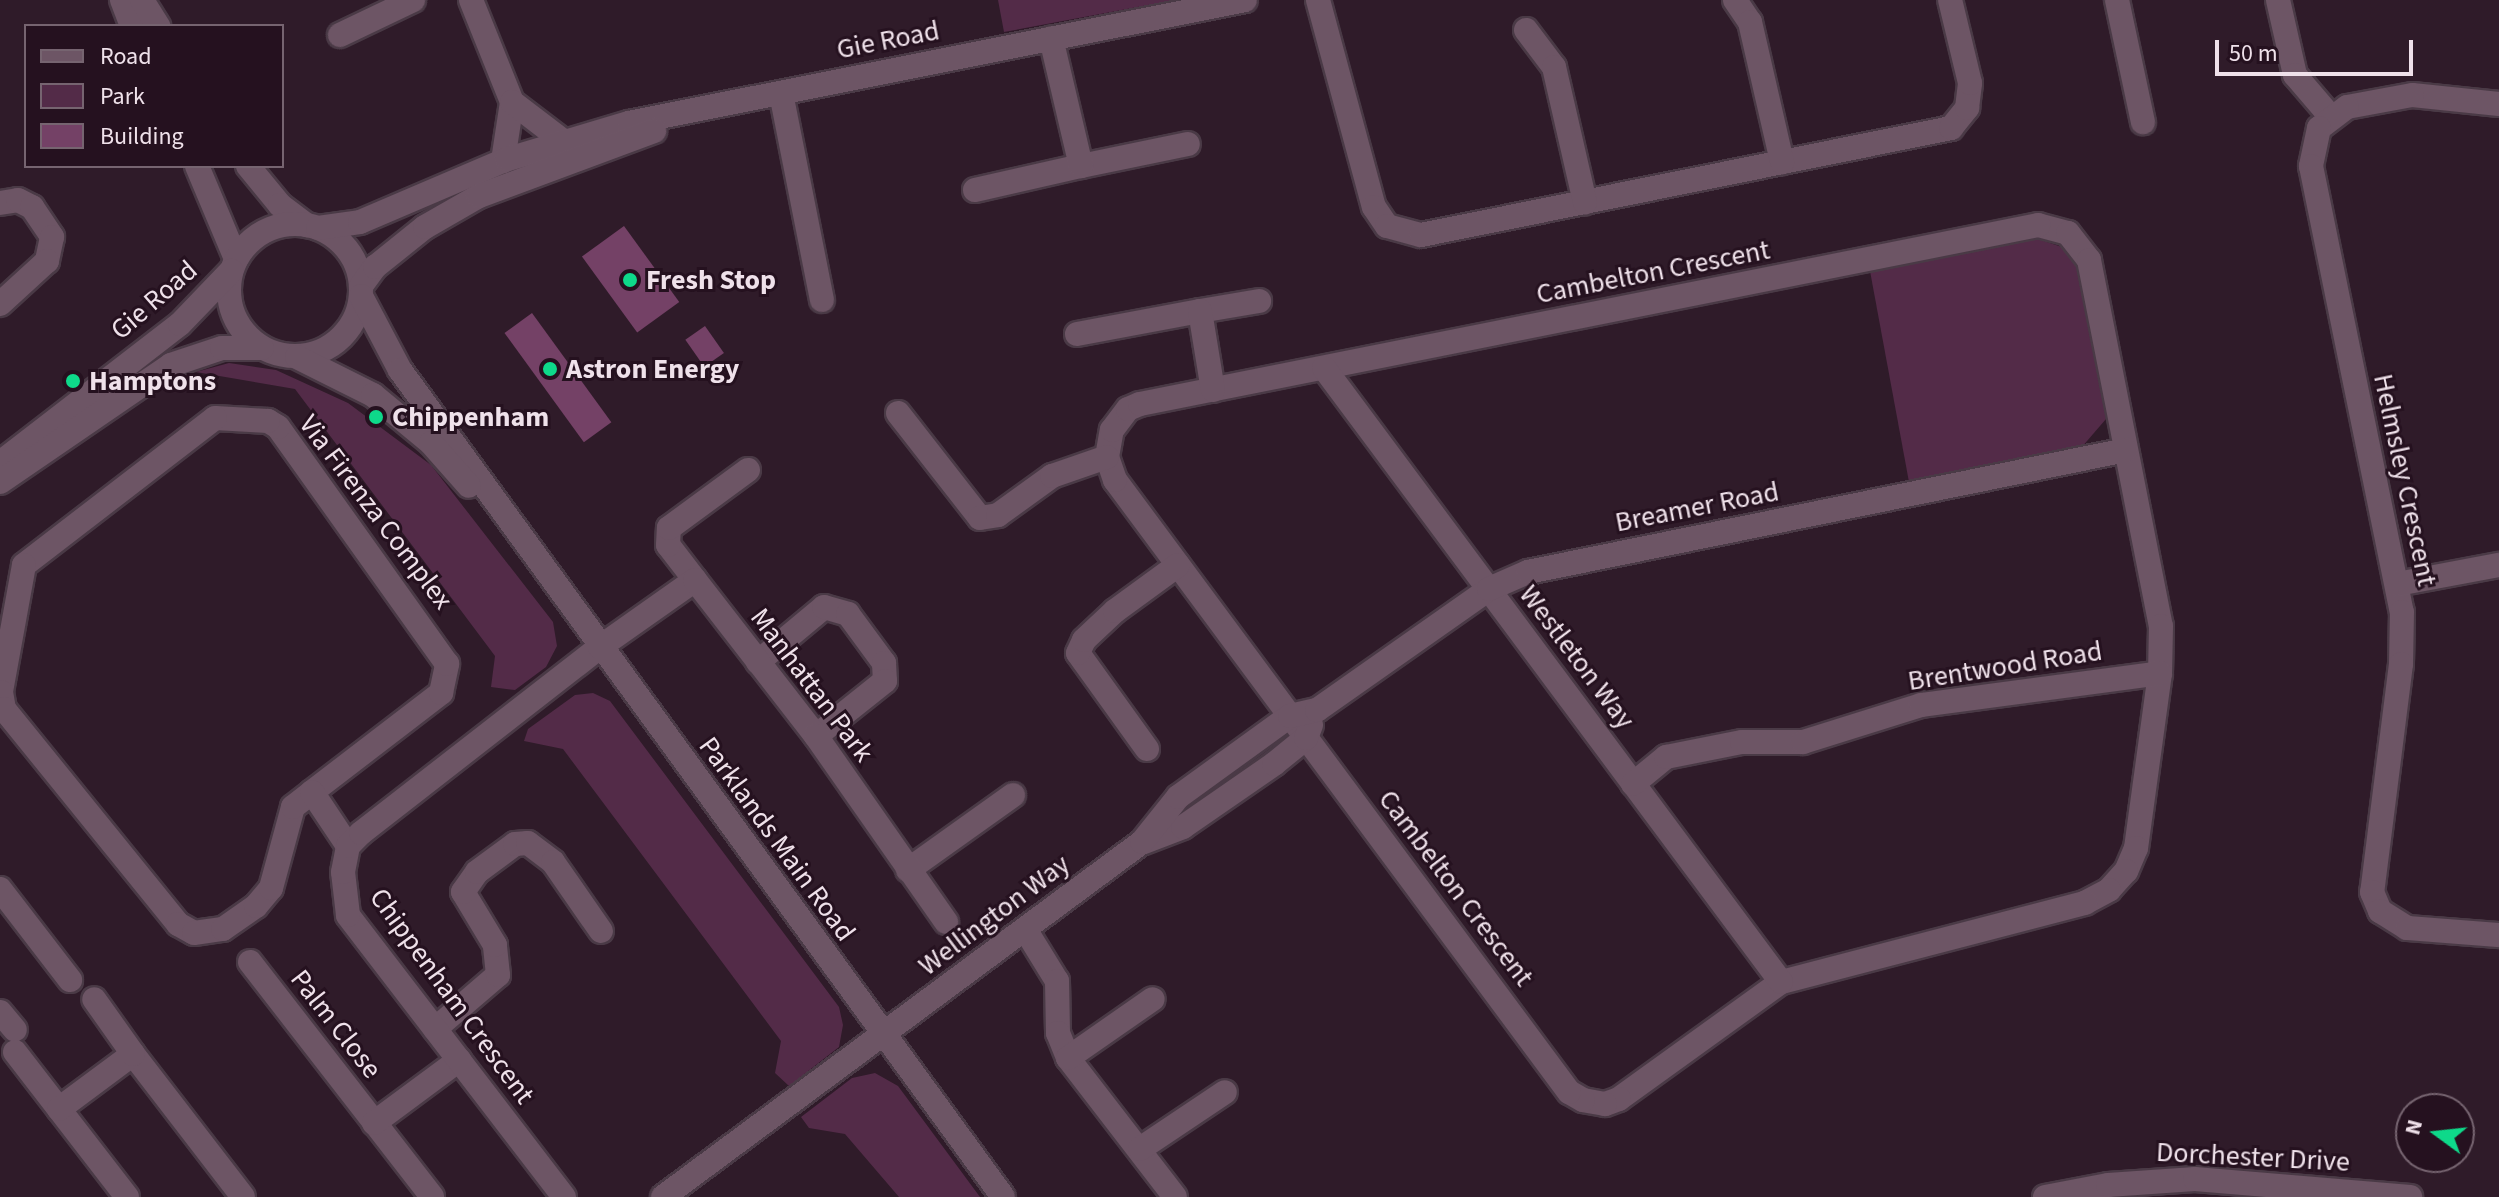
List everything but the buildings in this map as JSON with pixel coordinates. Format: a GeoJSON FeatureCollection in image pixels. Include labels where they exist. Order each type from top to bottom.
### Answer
{"type":"FeatureCollection","features":[{"type":"Feature","properties":{"kind":"street"},"geometry":{"type":"LineString","coordinates":[[122,0],[131,24]]}},
{"type":"Feature","properties":{"kind":"street"},"geometry":{"type":"LineString","coordinates":[[142,0],[157,24]]}},
{"type":"Feature","properties":{"kind":"street"},"geometry":{"type":"LineString","coordinates":[[471,0],[512,102],[503,161]]}},
{"type":"Feature","properties":{"kind":"street","name":"Gie Road"},"geometry":{"type":"LineString","coordinates":[[312,226],[360,222],[503,161],[563,141],[732,103],[1245,0]]}},
{"type":"Feature","properties":{"kind":"street"},"geometry":{"type":"LineString","coordinates":[[1318,0],[1374,207],[1387,226],[1421,235],[1931,134],[1962,120],[1970,83],[1950,0]]}},
{"type":"Feature","properties":{"kind":"street"},"geometry":{"type":"LineString","coordinates":[[1335,0],[1340,35],[1336,60]]}},
{"type":"Feature","properties":{"kind":"street"},"geometry":{"type":"LineString","coordinates":[[1735,0],[1750,22],[1782,162]]}},
{"type":"Feature","properties":{"kind":"street"},"geometry":{"type":"LineString","coordinates":[[2117,0],[2143,122]]}},
{"type":"Feature","properties":{"kind":"street"},"geometry":{"type":"LineString","coordinates":[[2278,0],[2300,87],[2330,116],[2347,107],[2412,95],[2499,104]]}},
{"type":"Feature","properties":{"kind":"street"},"geometry":{"type":"LineString","coordinates":[[340,35],[406,2]]}},
{"type":"Feature","properties":{"kind":"street"},"geometry":{"type":"LineString","coordinates":[[1526,30],[1554,67],[1585,202]]}},
{"type":"Feature","properties":{"kind":"street"},"geometry":{"type":"LineString","coordinates":[[1051,38],[1081,166]]}},
{"type":"Feature","properties":{"kind":"street"},"geometry":{"type":"LineString","coordinates":[[781,93],[822,300]]}},
{"type":"Feature","properties":{"kind":"street"},"geometry":{"type":"LineString","coordinates":[[512,102],[563,141]]}},
{"type":"Feature","properties":{"kind":"street","name":"Gie Road"},"geometry":{"type":"LineString","coordinates":[[361,291],[375,267],[425,227],[479,196],[732,103]]}},
{"type":"Feature","properties":{"kind":"street","name":"Helmsley Crescent"},"geometry":{"type":"LineString","coordinates":[[2330,116],[2312,143],[2311,166],[2397,584],[2401,664],[2372,892],[2380,911],[2407,928],[2499,935]]}},
{"type":"Feature","properties":{"kind":"street"},"geometry":{"type":"LineString","coordinates":[[975,190],[1188,144]]}},
{"type":"Feature","properties":{"kind":"street"},"geometry":{"type":"LineString","coordinates":[[198,168],[234,264],[231,310],[243,333],[262,348],[297,357],[337,342],[354,320],[361,291],[347,250],[280,205],[250,168]]}},
{"type":"Feature","properties":{"kind":"street"},"geometry":{"type":"LineString","coordinates":[[0,203],[18,200],[32,207],[52,237],[47,261],[0,304]]}},
{"type":"Feature","properties":{"kind":"street"},"geometry":{"type":"LineString","coordinates":[[234,264],[268,229],[312,226]]}},
{"type":"Feature","properties":{"kind":"street","name":"Cambelton Crescent"},"geometry":{"type":"LineString","coordinates":[[2049,226],[2077,240],[2089,260],[2161,626],[2160,673],[2136,848],[2126,871],[2109,890],[2085,903],[1781,982],[1619,1099],[1605,1104],[1583,1100],[1569,1092],[1115,480],[1107,457],[1112,430],[1128,409],[1324,368],[2049,226]]}},
{"type":"Feature","properties":{"kind":"street","name":"Gie Road"},"geometry":{"type":"LineString","coordinates":[[0,463],[180,324],[234,264]]}},
{"type":"Feature","properties":{"kind":"street","name":"Parklands Main Road"},"geometry":{"type":"LineString","coordinates":[[361,291],[390,356],[881,1035],[1003,1197]]}},
{"type":"Feature","properties":{"kind":"street"},"geometry":{"type":"LineString","coordinates":[[1077,334],[1259,301]]}},
{"type":"Feature","properties":{"kind":"street"},"geometry":{"type":"LineString","coordinates":[[1200,311],[1213,390]]}},
{"type":"Feature","properties":{"kind":"street","name":"Gie Road"},"geometry":{"type":"LineString","coordinates":[[0,482],[171,365],[222,348],[262,348]]}},
{"type":"Feature","properties":{"kind":"street","name":"Parklands Main Road"},"geometry":{"type":"LineString","coordinates":[[297,357],[388,407],[431,443],[481,499],[504,515]]}},
{"type":"Feature","properties":{"kind":"street","name":"Westleton Way"},"geometry":{"type":"LineString","coordinates":[[1324,368],[1781,982]]}},
{"type":"Feature","properties":{"kind":"street"},"geometry":{"type":"LineString","coordinates":[[898,413],[980,518],[998,515],[1052,476],[1107,457]]}},
{"type":"Feature","properties":{"kind":"street","name":"Via Firenza Complex"},"geometry":{"type":"LineString","coordinates":[[215,418],[268,421],[278,427],[447,664],[441,693],[312,792],[293,807],[271,888],[256,906],[223,929],[194,933],[178,924],[4,709],[1,692],[24,565],[215,418]]}},
{"type":"Feature","properties":{"kind":"street","name":"Breamer Road"},"geometry":{"type":"LineString","coordinates":[[1290,716],[1317,710],[1489,589],[1528,572],[2126,450]]}},
{"type":"Feature","properties":{"kind":"street","name":"Manhattan Park"},"geometry":{"type":"LineString","coordinates":[[748,470],[669,528],[668,545],[816,736],[946,922]]}},
{"type":"Feature","properties":{"kind":"street"},"geometry":{"type":"LineString","coordinates":[[1147,749],[1078,653],[1084,640],[1115,611],[1178,565]]}},
{"type":"Feature","properties":{"kind":"street"},"geometry":{"type":"LineString","coordinates":[[2397,584],[2499,565]]}},
{"type":"Feature","properties":{"kind":"street"},"geometry":{"type":"LineString","coordinates":[[312,792],[348,846],[600,647],[695,580]]}},
{"type":"Feature","properties":{"kind":"street"},"geometry":{"type":"LineString","coordinates":[[758,662],[824,607],[848,614],[884,663],[885,681],[816,736]]}},
{"type":"Feature","properties":{"kind":"street","name":"Brentwood Road"},"geometry":{"type":"LineString","coordinates":[[1633,784],[1666,757],[1742,742],[1803,742],[1921,705],[2160,673]]}},
{"type":"Feature","properties":{"kind":"street"},"geometry":{"type":"LineString","coordinates":[[1306,738],[1317,710]]}},
{"type":"Feature","properties":{"kind":"street","name":"Wellington Way"},"geometry":{"type":"LineString","coordinates":[[881,1035],[1142,842],[1178,797],[1290,716]]}},
{"type":"Feature","properties":{"kind":"street","name":"Wellington Way"},"geometry":{"type":"LineString","coordinates":[[1142,842],[1183,827],[1306,738]]}},
{"type":"Feature","properties":{"kind":"street"},"geometry":{"type":"LineString","coordinates":[[908,870],[1013,795]]}},
{"type":"Feature","properties":{"kind":"street"},"geometry":{"type":"LineString","coordinates":[[435,1029],[498,975],[495,945],[463,892],[477,872],[515,844],[528,843],[553,862],[601,931]]}},
{"type":"Feature","properties":{"kind":"street","name":"Chippenham Crescent"},"geometry":{"type":"LineString","coordinates":[[348,846],[343,872],[348,915],[564,1197]]}},
{"type":"Feature","properties":{"kind":"street"},"geometry":{"type":"LineString","coordinates":[[0,889],[70,980]]}},
{"type":"Feature","properties":{"kind":"street"},"geometry":{"type":"LineString","coordinates":[[1025,929],[1057,981],[1058,1033],[1068,1058],[1175,1197]]}},
{"type":"Feature","properties":{"kind":"street","name":"Palm Close"},"geometry":{"type":"LineString","coordinates":[[250,962],[432,1197]]}},
{"type":"Feature","properties":{"kind":"street"},"geometry":{"type":"LineString","coordinates":[[94,999],[243,1197]]}},
{"type":"Feature","properties":{"kind":"street"},"geometry":{"type":"LineString","coordinates":[[1068,1058],[1153,999]]}},
{"type":"Feature","properties":{"kind":"street"},"geometry":{"type":"LineString","coordinates":[[10,1031],[59,1109],[127,1197]]}},
{"type":"Feature","properties":{"kind":"street"},"geometry":{"type":"LineString","coordinates":[[663,1197],[881,1035]]}},
{"type":"Feature","properties":{"kind":"street"},"geometry":{"type":"LineString","coordinates":[[59,1109],[133,1054]]}},
{"type":"Feature","properties":{"kind":"street","name":"Palm Close"},"geometry":{"type":"LineString","coordinates":[[374,1123],[459,1060]]}},
{"type":"Feature","properties":{"kind":"street"},"geometry":{"type":"LineString","coordinates":[[1140,1149],[1225,1092]]}},
{"type":"Feature","properties":{"kind":"street","name":"Dorchester Drive"},"geometry":{"type":"LineString","coordinates":[[2045,1197],[2108,1185],[2195,1179],[2318,1194],[2410,1197]]}},
{"type":"Feature","properties":{"kind":"green space"},"geometry":{"type":"Polygon","coordinates":[[[998,0],[1175,0],[1004,32],[998,0]]]}},
{"type":"Feature","properties":{"kind":"green space"},"geometry":{"type":"Polygon","coordinates":[[[2038,239],[2065,248],[2082,269],[2106,419],[2081,448],[1909,482],[1870,271],[2038,239]]]}},
{"type":"Feature","properties":{"kind":"green space"},"geometry":{"type":"Polygon","coordinates":[[[229,363],[276,370],[348,403],[431,465],[553,622],[557,646],[546,667],[515,690],[491,687],[495,656],[295,389],[196,372],[229,363]]]}},
{"type":"Feature","properties":{"kind":"green space"},"geometry":{"type":"Polygon","coordinates":[[[593,693],[610,701],[839,1007],[843,1025],[839,1047],[789,1086],[775,1073],[781,1041],[563,749],[524,741],[528,729],[575,695],[593,693]]]}},
{"type":"Feature","properties":{"kind":"green space"},"geometry":{"type":"Polygon","coordinates":[[[875,1073],[898,1086],[980,1197],[899,1197],[845,1134],[809,1128],[801,1117],[852,1078],[875,1073]]]}},
{"type":"Feature","properties":{"kind":"place","name":"Fresh Stop"},"geometry":{"type":"Point","coordinates":[630,280]}},
{"type":"Feature","properties":{"kind":"place","name":"Astron Energy"},"geometry":{"type":"Point","coordinates":[550,369]}},
{"type":"Feature","properties":{"kind":"place","name":"Hamptons"},"geometry":{"type":"Point","coordinates":[73,381]}},
{"type":"Feature","properties":{"kind":"place","name":"Chippenham"},"geometry":{"type":"Point","coordinates":[376,417]}}]}
